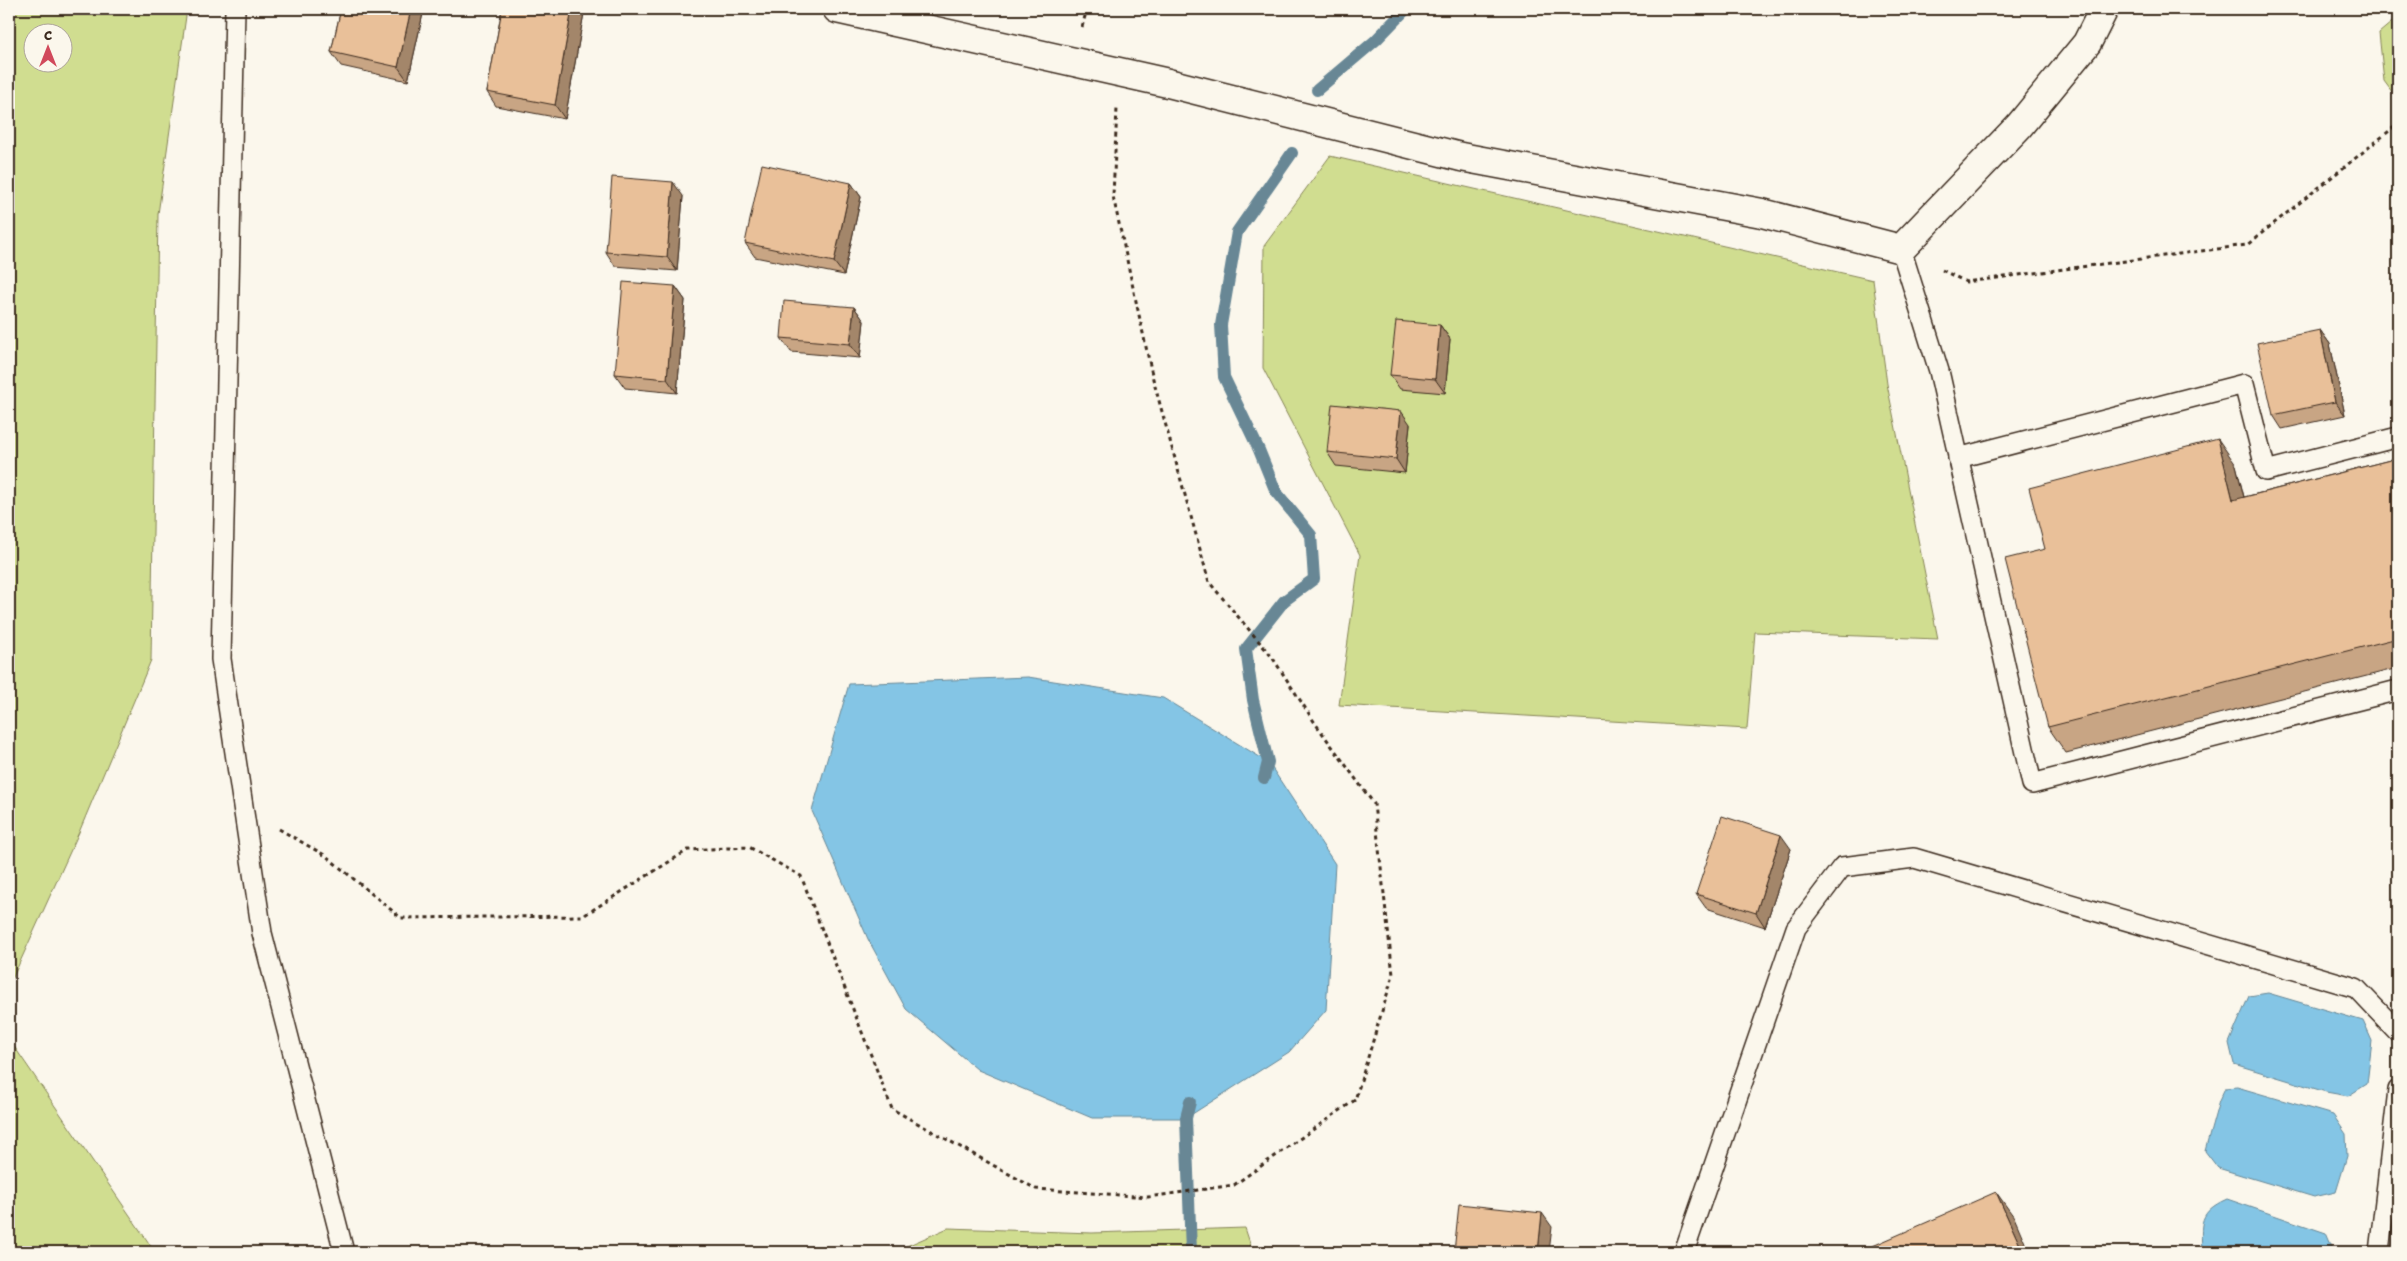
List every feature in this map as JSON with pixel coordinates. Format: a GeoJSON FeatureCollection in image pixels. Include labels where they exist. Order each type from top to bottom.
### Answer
{"type":"FeatureCollection","features":[{"type":"Feature","properties":{"kind":"street"},"geometry":{"type":"LineString","coordinates":[[837,9],[1119,72],[1461,157],[1762,213],[1901,249],[2019,126],[2087,43],[2104,9]]}},
{"type":"Feature","properties":{"kind":"lane"},"geometry":{"type":"LineString","coordinates":[[235,9],[221,659],[262,932],[344,1252]]}},
{"type":"Feature","properties":{"kind":"lane"},"geometry":{"type":"LineString","coordinates":[[1901,249],[1939,371],[2032,784],[2398,690]]}},
{"type":"Feature","properties":{"kind":"lane"},"geometry":{"type":"LineString","coordinates":[[1958,458],[2244,384],[2266,471],[2398,437]]}},
{"type":"Feature","properties":{"kind":"lane"},"geometry":{"type":"LineString","coordinates":[[1684,1252],[1796,928],[1842,867],[1914,858],[2346,985],[2356,988],[2398,1032]]}},
{"type":"Feature","properties":{"kind":"lane"},"geometry":{"type":"LineString","coordinates":[[2379,1252],[2398,1090]]}},
{"type":"Feature","properties":{"kind":"path"},"geometry":{"type":"LineString","coordinates":[[243,808],[326,856],[401,918],[583,916],[688,850],[749,847],[801,876],[892,1108],[1036,1189],[1148,1197],[1234,1185],[1356,1100],[1393,976],[1374,804],[1314,723],[1272,657],[1209,582],[1153,379],[1113,196],[1119,72]]}},
{"type":"Feature","properties":{"kind":"path"},"geometry":{"type":"LineString","coordinates":[[1901,249],[1966,282],[2247,245],[2398,124]]}},
{"type":"Feature","properties":{"kind":"green space"},"geometry":{"type":"Polygon","coordinates":[[[9,9],[187,9],[158,214],[151,660],[80,830],[9,986],[9,9]]]}},
{"type":"Feature","properties":{"kind":"green space"},"geometry":{"type":"Polygon","coordinates":[[[2398,17],[2398,100],[2384,81],[2379,33],[2398,17]]]}},
{"type":"Feature","properties":{"kind":"green space"},"geometry":{"type":"Polygon","coordinates":[[[1330,156],[1873,280],[1887,384],[1938,639],[1755,632],[1747,729],[1339,705],[1360,555],[1263,368],[1264,246],[1330,156]]]}},
{"type":"Feature","properties":{"kind":"green space"},"geometry":{"type":"Polygon","coordinates":[[[9,1039],[155,1252],[9,1252],[9,1039]]]}},
{"type":"Feature","properties":{"kind":"green space"},"geometry":{"type":"Polygon","coordinates":[[[948,1228],[1092,1233],[1245,1228],[1253,1252],[893,1252],[948,1228]]]}},
{"type":"Feature","properties":{"kind":"water"},"geometry":{"type":"Polygon","coordinates":[[[1028,677],[1163,698],[1268,762],[1335,864],[1326,1010],[1289,1052],[1186,1118],[1092,1118],[978,1070],[906,1009],[868,939],[812,811],[849,684],[1028,677]]]}},
{"type":"Feature","properties":{"kind":"water"},"geometry":{"type":"Polygon","coordinates":[[[2268,993],[2363,1021],[2372,1041],[2367,1084],[2348,1096],[2326,1092],[2234,1064],[2229,1043],[2249,996],[2268,993]]]}},
{"type":"Feature","properties":{"kind":"water"},"geometry":{"type":"Polygon","coordinates":[[[2237,1087],[2333,1115],[2346,1134],[2347,1156],[2336,1192],[2314,1197],[2218,1168],[2205,1151],[2219,1101],[2225,1088],[2237,1087]]]}},
{"type":"Feature","properties":{"kind":"water"},"geometry":{"type":"Polygon","coordinates":[[[2227,1199],[2326,1233],[2334,1252],[2202,1252],[2201,1233],[2203,1220],[2211,1209],[2227,1199]]]}},
{"type":"Feature","properties":{"kind":"building"},"geometry":{"type":"Polygon","coordinates":[[[341,9],[411,9],[398,67],[331,52],[341,9]]]}},
{"type":"Feature","properties":{"kind":"building"},"geometry":{"type":"Polygon","coordinates":[[[502,9],[572,9],[555,105],[487,92],[502,9]]]}},
{"type":"Feature","properties":{"kind":"building"},"geometry":{"type":"Polygon","coordinates":[[[762,164],[851,183],[834,262],[745,243],[762,164]]]}},
{"type":"Feature","properties":{"kind":"building"},"geometry":{"type":"Polygon","coordinates":[[[612,177],[673,182],[667,257],[606,252],[612,177]]]}},
{"type":"Feature","properties":{"kind":"building"},"geometry":{"type":"Polygon","coordinates":[[[623,282],[675,286],[667,379],[615,374],[623,282]]]}},
{"type":"Feature","properties":{"kind":"building"},"geometry":{"type":"Polygon","coordinates":[[[784,301],[854,307],[850,344],[781,338],[784,301]]]}},
{"type":"Feature","properties":{"kind":"building"},"geometry":{"type":"Polygon","coordinates":[[[1396,321],[1440,325],[1435,379],[1390,375],[1396,321]]]}},
{"type":"Feature","properties":{"kind":"building"},"geometry":{"type":"Polygon","coordinates":[[[2320,330],[2335,402],[2273,415],[2257,343],[2320,330]]]}},
{"type":"Feature","properties":{"kind":"building"},"geometry":{"type":"Polygon","coordinates":[[[1332,404],[1401,411],[1396,459],[1327,452],[1332,404]]]}},
{"type":"Feature","properties":{"kind":"building"},"geometry":{"type":"Polygon","coordinates":[[[2218,439],[2233,500],[2398,458],[2398,638],[2048,727],[2005,559],[2045,549],[2029,488],[2218,439]]]}},
{"type":"Feature","properties":{"kind":"building"},"geometry":{"type":"Polygon","coordinates":[[[1722,816],[1781,835],[1756,913],[1696,894],[1722,816]]]}},
{"type":"Feature","properties":{"kind":"building"},"geometry":{"type":"Polygon","coordinates":[[[1996,1192],[2023,1252],[1859,1252],[1996,1192]]]}},
{"type":"Feature","properties":{"kind":"building"},"geometry":{"type":"Polygon","coordinates":[[[1459,1204],[1542,1213],[1538,1252],[1454,1252],[1459,1204]]]}},
{"type":"Feature","properties":{"kind":"waterway"},"geometry":{"type":"LineString","coordinates":[[1317,90],[1376,40],[1406,9]]}},
{"type":"Feature","properties":{"kind":"waterway"},"geometry":{"type":"LineString","coordinates":[[1264,778],[1268,762],[1253,700],[1246,649],[1284,601],[1314,579],[1311,535],[1276,492],[1259,450],[1224,377],[1221,325],[1237,232],[1292,153]]}},
{"type":"Feature","properties":{"kind":"waterway"},"geometry":{"type":"LineString","coordinates":[[1190,1102],[1186,1118],[1191,1252]]}}]}
